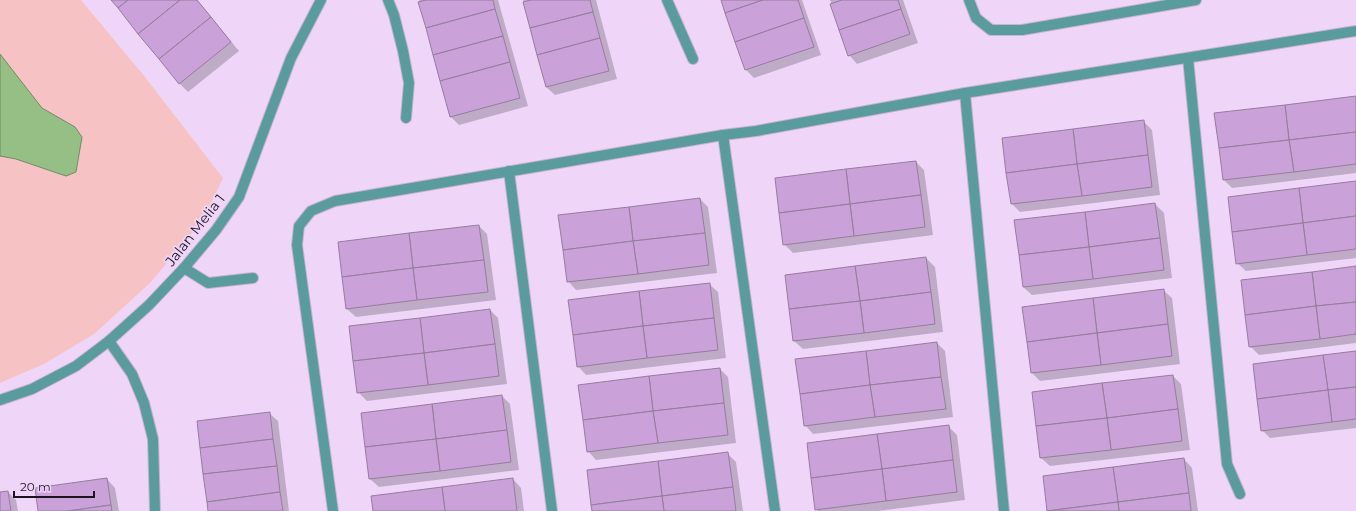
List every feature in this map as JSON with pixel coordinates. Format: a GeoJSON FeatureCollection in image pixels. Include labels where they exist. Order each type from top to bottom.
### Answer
{"type":"FeatureCollection","features":[{"type":"Feature","properties":{"kind":"street","name":"Jalan Melia 1"},"geometry":{"type":"LineString","coordinates":[[0,400],[32,389],[76,366],[109,341],[149,305],[184,268],[216,230],[239,196],[291,58],[321,0]]}},
{"type":"Feature","properties":{"kind":"street"},"geometry":{"type":"LineString","coordinates":[[388,0],[394,15],[409,83],[406,118]]}},
{"type":"Feature","properties":{"kind":"street"},"geometry":{"type":"LineString","coordinates":[[668,0],[693,60]]}},
{"type":"Feature","properties":{"kind":"street"},"geometry":{"type":"LineString","coordinates":[[969,0],[976,18],[991,30],[1022,30],[1196,0]]}},
{"type":"Feature","properties":{"kind":"street"},"geometry":{"type":"LineString","coordinates":[[333,511],[297,245],[299,226],[311,210],[335,201],[724,135],[756,131],[964,93],[1356,31]]}},
{"type":"Feature","properties":{"kind":"street"},"geometry":{"type":"LineString","coordinates":[[1188,58],[1227,464],[1240,494]]}},
{"type":"Feature","properties":{"kind":"street"},"geometry":{"type":"LineString","coordinates":[[964,93],[1004,511]]}},
{"type":"Feature","properties":{"kind":"street"},"geometry":{"type":"LineString","coordinates":[[724,135],[774,511]]}},
{"type":"Feature","properties":{"kind":"street"},"geometry":{"type":"LineString","coordinates":[[509,171],[552,511]]}},
{"type":"Feature","properties":{"kind":"street"},"geometry":{"type":"LineString","coordinates":[[184,268],[208,283],[253,278]]}},
{"type":"Feature","properties":{"kind":"street"},"geometry":{"type":"LineString","coordinates":[[109,341],[132,374],[144,403],[153,439],[155,511]]}},
{"type":"Feature","properties":{"kind":"shaded area"},"geometry":{"type":"Polygon","coordinates":[[[0,0],[81,0],[145,77],[223,178],[203,220],[150,283],[94,334],[44,364],[0,383],[0,0]]]}},
{"type":"Feature","properties":{"kind":"shaded area"},"geometry":{"type":"Polygon","coordinates":[[[0,54],[42,108],[75,127],[82,137],[76,172],[66,176],[16,159],[0,156],[0,54]]]}},
{"type":"Feature","properties":{"kind":"building"},"geometry":{"type":"Polygon","coordinates":[[[111,0],[128,0],[118,8],[111,0]]]}},
{"type":"Feature","properties":{"kind":"building"},"geometry":{"type":"Polygon","coordinates":[[[128,0],[180,0],[138,34],[118,8],[128,0]]]}},
{"type":"Feature","properties":{"kind":"building"},"geometry":{"type":"Polygon","coordinates":[[[180,0],[197,0],[211,17],[159,59],[138,34],[180,0]]]}},
{"type":"Feature","properties":{"kind":"building"},"geometry":{"type":"Polygon","coordinates":[[[426,0],[493,0],[495,9],[426,28],[418,2],[426,0]]]}},
{"type":"Feature","properties":{"kind":"building"},"geometry":{"type":"Polygon","coordinates":[[[531,0],[590,0],[593,12],[530,28],[523,2],[531,0]]]}},
{"type":"Feature","properties":{"kind":"building"},"geometry":{"type":"Polygon","coordinates":[[[721,0],[763,0],[725,13],[721,0]]]}},
{"type":"Feature","properties":{"kind":"building"},"geometry":{"type":"Polygon","coordinates":[[[763,0],[798,0],[804,18],[735,42],[725,13],[763,0]]]}},
{"type":"Feature","properties":{"kind":"building"},"geometry":{"type":"Polygon","coordinates":[[[842,0],[898,0],[901,9],[839,30],[830,4],[842,0]]]}},
{"type":"Feature","properties":{"kind":"building"},"geometry":{"type":"Polygon","coordinates":[[[495,9],[503,36],[433,55],[426,28],[495,9]]]}},
{"type":"Feature","properties":{"kind":"building"},"geometry":{"type":"Polygon","coordinates":[[[901,9],[910,34],[848,56],[839,30],[901,9]]]}},
{"type":"Feature","properties":{"kind":"building"},"geometry":{"type":"Polygon","coordinates":[[[593,12],[600,38],[537,55],[530,28],[593,12]]]}},
{"type":"Feature","properties":{"kind":"building"},"geometry":{"type":"Polygon","coordinates":[[[211,17],[231,42],[179,84],[159,59],[211,17]]]}},
{"type":"Feature","properties":{"kind":"building"},"geometry":{"type":"Polygon","coordinates":[[[804,18],[814,47],[745,70],[735,42],[804,18]]]}},
{"type":"Feature","properties":{"kind":"building"},"geometry":{"type":"Polygon","coordinates":[[[503,36],[510,62],[440,81],[433,55],[503,36]]]}},
{"type":"Feature","properties":{"kind":"building"},"geometry":{"type":"Polygon","coordinates":[[[600,38],[609,71],[546,87],[537,55],[600,38]]]}},
{"type":"Feature","properties":{"kind":"building"},"geometry":{"type":"Polygon","coordinates":[[[510,62],[520,98],[450,117],[440,81],[510,62]]]}},
{"type":"Feature","properties":{"kind":"building"},"geometry":{"type":"Polygon","coordinates":[[[1356,96],[1356,132],[1289,140],[1285,105],[1356,96]]]}},
{"type":"Feature","properties":{"kind":"building"},"geometry":{"type":"Polygon","coordinates":[[[1285,105],[1289,140],[1219,148],[1214,113],[1285,105]]]}},
{"type":"Feature","properties":{"kind":"building"},"geometry":{"type":"Polygon","coordinates":[[[1144,120],[1148,155],[1077,164],[1073,129],[1144,120]]]}},
{"type":"Feature","properties":{"kind":"building"},"geometry":{"type":"Polygon","coordinates":[[[1073,129],[1077,164],[1006,173],[1002,138],[1073,129]]]}},
{"type":"Feature","properties":{"kind":"building"},"geometry":{"type":"Polygon","coordinates":[[[1356,132],[1356,164],[1294,172],[1289,140],[1356,132]]]}},
{"type":"Feature","properties":{"kind":"building"},"geometry":{"type":"Polygon","coordinates":[[[1289,140],[1294,172],[1223,180],[1219,148],[1289,140]]]}},
{"type":"Feature","properties":{"kind":"building"},"geometry":{"type":"Polygon","coordinates":[[[1148,155],[1152,187],[1082,196],[1077,164],[1148,155]]]}},
{"type":"Feature","properties":{"kind":"building"},"geometry":{"type":"Polygon","coordinates":[[[916,161],[921,195],[850,204],[846,169],[916,161]]]}},
{"type":"Feature","properties":{"kind":"building"},"geometry":{"type":"Polygon","coordinates":[[[1077,164],[1082,196],[1011,204],[1006,173],[1077,164]]]}},
{"type":"Feature","properties":{"kind":"building"},"geometry":{"type":"Polygon","coordinates":[[[846,169],[850,204],[779,213],[775,178],[846,169]]]}},
{"type":"Feature","properties":{"kind":"building"},"geometry":{"type":"Polygon","coordinates":[[[1356,181],[1356,216],[1303,223],[1299,188],[1356,181]]]}},
{"type":"Feature","properties":{"kind":"building"},"geometry":{"type":"Polygon","coordinates":[[[1299,188],[1303,223],[1232,232],[1228,197],[1299,188]]]}},
{"type":"Feature","properties":{"kind":"building"},"geometry":{"type":"Polygon","coordinates":[[[921,195],[925,227],[854,236],[850,204],[921,195]]]}},
{"type":"Feature","properties":{"kind":"building"},"geometry":{"type":"Polygon","coordinates":[[[700,198],[705,233],[633,241],[629,207],[700,198]]]}},
{"type":"Feature","properties":{"kind":"building"},"geometry":{"type":"Polygon","coordinates":[[[1155,203],[1160,238],[1089,247],[1085,212],[1155,203]]]}},
{"type":"Feature","properties":{"kind":"building"},"geometry":{"type":"Polygon","coordinates":[[[850,204],[854,236],[783,245],[779,213],[850,204]]]}},
{"type":"Feature","properties":{"kind":"building"},"geometry":{"type":"Polygon","coordinates":[[[629,207],[633,241],[563,250],[558,215],[629,207]]]}},
{"type":"Feature","properties":{"kind":"building"},"geometry":{"type":"Polygon","coordinates":[[[1085,212],[1089,247],[1019,255],[1014,220],[1085,212]]]}},
{"type":"Feature","properties":{"kind":"building"},"geometry":{"type":"Polygon","coordinates":[[[1356,216],[1356,249],[1307,255],[1303,223],[1356,216]]]}},
{"type":"Feature","properties":{"kind":"building"},"geometry":{"type":"Polygon","coordinates":[[[1303,223],[1307,255],[1236,264],[1232,232],[1303,223]]]}},
{"type":"Feature","properties":{"kind":"building"},"geometry":{"type":"Polygon","coordinates":[[[479,225],[484,260],[413,268],[409,233],[479,225]]]}},
{"type":"Feature","properties":{"kind":"building"},"geometry":{"type":"Polygon","coordinates":[[[409,233],[413,268],[342,277],[338,242],[409,233]]]}},
{"type":"Feature","properties":{"kind":"building"},"geometry":{"type":"Polygon","coordinates":[[[705,233],[709,265],[638,274],[633,241],[705,233]]]}},
{"type":"Feature","properties":{"kind":"building"},"geometry":{"type":"Polygon","coordinates":[[[1160,238],[1164,270],[1093,279],[1089,247],[1160,238]]]}},
{"type":"Feature","properties":{"kind":"building"},"geometry":{"type":"Polygon","coordinates":[[[633,241],[638,274],[567,282],[563,250],[633,241]]]}},
{"type":"Feature","properties":{"kind":"building"},"geometry":{"type":"Polygon","coordinates":[[[1089,247],[1093,279],[1023,287],[1019,255],[1089,247]]]}},
{"type":"Feature","properties":{"kind":"building"},"geometry":{"type":"Polygon","coordinates":[[[926,257],[931,292],[860,301],[855,266],[926,257]]]}},
{"type":"Feature","properties":{"kind":"building"},"geometry":{"type":"Polygon","coordinates":[[[484,260],[488,292],[417,300],[413,268],[484,260]]]}},
{"type":"Feature","properties":{"kind":"building"},"geometry":{"type":"Polygon","coordinates":[[[855,266],[860,301],[789,309],[785,275],[855,266]]]}},
{"type":"Feature","properties":{"kind":"building"},"geometry":{"type":"Polygon","coordinates":[[[1356,266],[1356,302],[1316,306],[1312,272],[1356,266]]]}},
{"type":"Feature","properties":{"kind":"building"},"geometry":{"type":"Polygon","coordinates":[[[413,268],[417,300],[346,309],[342,277],[413,268]]]}},
{"type":"Feature","properties":{"kind":"building"},"geometry":{"type":"Polygon","coordinates":[[[1312,272],[1316,306],[1245,315],[1241,280],[1312,272]]]}},
{"type":"Feature","properties":{"kind":"building"},"geometry":{"type":"Polygon","coordinates":[[[710,283],[714,318],[643,326],[639,291],[710,283]]]}},
{"type":"Feature","properties":{"kind":"building"},"geometry":{"type":"Polygon","coordinates":[[[1164,289],[1168,324],[1097,333],[1093,298],[1164,289]]]}},
{"type":"Feature","properties":{"kind":"building"},"geometry":{"type":"Polygon","coordinates":[[[639,291],[643,326],[573,335],[568,300],[639,291]]]}},
{"type":"Feature","properties":{"kind":"building"},"geometry":{"type":"Polygon","coordinates":[[[931,292],[935,324],[864,333],[860,301],[931,292]]]}},
{"type":"Feature","properties":{"kind":"building"},"geometry":{"type":"Polygon","coordinates":[[[1093,298],[1097,333],[1027,342],[1022,307],[1093,298]]]}},
{"type":"Feature","properties":{"kind":"building"},"geometry":{"type":"Polygon","coordinates":[[[860,301],[864,333],[793,341],[789,309],[860,301]]]}},
{"type":"Feature","properties":{"kind":"building"},"geometry":{"type":"Polygon","coordinates":[[[1356,302],[1356,334],[1320,339],[1316,306],[1356,302]]]}},
{"type":"Feature","properties":{"kind":"building"},"geometry":{"type":"Polygon","coordinates":[[[1316,306],[1320,339],[1249,347],[1245,315],[1316,306]]]}},
{"type":"Feature","properties":{"kind":"building"},"geometry":{"type":"Polygon","coordinates":[[[490,309],[495,344],[424,353],[420,318],[490,309]]]}},
{"type":"Feature","properties":{"kind":"building"},"geometry":{"type":"Polygon","coordinates":[[[420,318],[424,353],[353,361],[349,326],[420,318]]]}},
{"type":"Feature","properties":{"kind":"building"},"geometry":{"type":"Polygon","coordinates":[[[714,318],[718,350],[647,358],[643,326],[714,318]]]}},
{"type":"Feature","properties":{"kind":"building"},"geometry":{"type":"Polygon","coordinates":[[[1168,324],[1172,356],[1101,365],[1097,333],[1168,324]]]}},
{"type":"Feature","properties":{"kind":"building"},"geometry":{"type":"Polygon","coordinates":[[[643,326],[647,358],[577,367],[573,335],[643,326]]]}},
{"type":"Feature","properties":{"kind":"building"},"geometry":{"type":"Polygon","coordinates":[[[1097,333],[1101,365],[1031,373],[1027,342],[1097,333]]]}},
{"type":"Feature","properties":{"kind":"building"},"geometry":{"type":"Polygon","coordinates":[[[937,342],[941,377],[870,385],[866,351],[937,342]]]}},
{"type":"Feature","properties":{"kind":"building"},"geometry":{"type":"Polygon","coordinates":[[[495,344],[499,376],[428,385],[424,353],[495,344]]]}},
{"type":"Feature","properties":{"kind":"building"},"geometry":{"type":"Polygon","coordinates":[[[866,351],[870,385],[800,394],[795,359],[866,351]]]}},
{"type":"Feature","properties":{"kind":"building"},"geometry":{"type":"Polygon","coordinates":[[[1356,351],[1356,387],[1328,390],[1323,355],[1356,351]]]}},
{"type":"Feature","properties":{"kind":"building"},"geometry":{"type":"Polygon","coordinates":[[[424,353],[428,385],[357,393],[353,361],[424,353]]]}},
{"type":"Feature","properties":{"kind":"building"},"geometry":{"type":"Polygon","coordinates":[[[1323,355],[1328,390],[1257,399],[1253,364],[1323,355]]]}},
{"type":"Feature","properties":{"kind":"building"},"geometry":{"type":"Polygon","coordinates":[[[720,368],[724,403],[653,411],[649,376],[720,368]]]}},
{"type":"Feature","properties":{"kind":"building"},"geometry":{"type":"Polygon","coordinates":[[[1173,375],[1178,409],[1107,418],[1102,383],[1173,375]]]}},
{"type":"Feature","properties":{"kind":"building"},"geometry":{"type":"Polygon","coordinates":[[[649,376],[653,411],[583,420],[578,385],[649,376]]]}},
{"type":"Feature","properties":{"kind":"building"},"geometry":{"type":"Polygon","coordinates":[[[941,377],[946,409],[875,417],[870,385],[941,377]]]}},
{"type":"Feature","properties":{"kind":"building"},"geometry":{"type":"Polygon","coordinates":[[[1102,383],[1107,418],[1036,426],[1032,392],[1102,383]]]}},
{"type":"Feature","properties":{"kind":"building"},"geometry":{"type":"Polygon","coordinates":[[[870,385],[875,417],[804,426],[800,394],[870,385]]]}},
{"type":"Feature","properties":{"kind":"building"},"geometry":{"type":"Polygon","coordinates":[[[1356,387],[1356,419],[1332,422],[1328,390],[1356,387]]]}},
{"type":"Feature","properties":{"kind":"building"},"geometry":{"type":"Polygon","coordinates":[[[1328,390],[1332,422],[1261,431],[1257,399],[1328,390]]]}},
{"type":"Feature","properties":{"kind":"building"},"geometry":{"type":"Polygon","coordinates":[[[502,395],[507,430],[436,439],[432,404],[502,395]]]}},
{"type":"Feature","properties":{"kind":"building"},"geometry":{"type":"Polygon","coordinates":[[[724,403],[728,435],[658,443],[653,411],[724,403]]]}},
{"type":"Feature","properties":{"kind":"building"},"geometry":{"type":"Polygon","coordinates":[[[432,404],[436,439],[365,447],[361,413],[432,404]]]}},
{"type":"Feature","properties":{"kind":"building"},"geometry":{"type":"Polygon","coordinates":[[[1178,409],[1182,441],[1111,450],[1107,418],[1178,409]]]}},
{"type":"Feature","properties":{"kind":"building"},"geometry":{"type":"Polygon","coordinates":[[[653,411],[658,443],[587,452],[583,420],[653,411]]]}},
{"type":"Feature","properties":{"kind":"building"},"geometry":{"type":"Polygon","coordinates":[[[270,412],[273,439],[200,448],[197,421],[270,412]]]}},
{"type":"Feature","properties":{"kind":"building"},"geometry":{"type":"Polygon","coordinates":[[[1107,418],[1111,450],[1040,458],[1036,426],[1107,418]]]}},
{"type":"Feature","properties":{"kind":"building"},"geometry":{"type":"Polygon","coordinates":[[[949,425],[953,460],[882,469],[877,434],[949,425]]]}},
{"type":"Feature","properties":{"kind":"building"},"geometry":{"type":"Polygon","coordinates":[[[507,430],[511,462],[440,471],[436,439],[507,430]]]}},
{"type":"Feature","properties":{"kind":"building"},"geometry":{"type":"Polygon","coordinates":[[[877,434],[882,469],[811,478],[807,443],[877,434]]]}},
{"type":"Feature","properties":{"kind":"building"},"geometry":{"type":"Polygon","coordinates":[[[273,439],[277,466],[203,474],[200,448],[273,439]]]}},
{"type":"Feature","properties":{"kind":"building"},"geometry":{"type":"Polygon","coordinates":[[[436,439],[440,471],[369,479],[365,447],[436,439]]]}},
{"type":"Feature","properties":{"kind":"building"},"geometry":{"type":"Polygon","coordinates":[[[728,452],[733,487],[662,496],[658,461],[728,452]]]}},
{"type":"Feature","properties":{"kind":"building"},"geometry":{"type":"Polygon","coordinates":[[[1184,458],[1189,493],[1118,502],[1113,467],[1184,458]]]}},
{"type":"Feature","properties":{"kind":"building"},"geometry":{"type":"Polygon","coordinates":[[[953,460],[957,492],[886,501],[882,469],[953,460]]]}},
{"type":"Feature","properties":{"kind":"building"},"geometry":{"type":"Polygon","coordinates":[[[658,461],[662,496],[591,505],[587,470],[658,461]]]}},
{"type":"Feature","properties":{"kind":"building"},"geometry":{"type":"Polygon","coordinates":[[[277,466],[280,492],[207,502],[203,474],[277,466]]]}},
{"type":"Feature","properties":{"kind":"building"},"geometry":{"type":"Polygon","coordinates":[[[1113,467],[1118,502],[1047,511],[1043,476],[1113,467]]]}},
{"type":"Feature","properties":{"kind":"building"},"geometry":{"type":"Polygon","coordinates":[[[882,469],[886,501],[815,510],[811,478],[882,469]]]}},
{"type":"Feature","properties":{"kind":"building"},"geometry":{"type":"Polygon","coordinates":[[[107,478],[111,505],[68,511],[38,511],[35,488],[107,478]]]}},
{"type":"Feature","properties":{"kind":"building"},"geometry":{"type":"Polygon","coordinates":[[[513,478],[517,511],[445,511],[442,487],[513,478]]]}},
{"type":"Feature","properties":{"kind":"building"},"geometry":{"type":"Polygon","coordinates":[[[442,487],[445,511],[373,511],[371,496],[442,487]]]}},
{"type":"Feature","properties":{"kind":"building"},"geometry":{"type":"Polygon","coordinates":[[[733,487],[736,511],[664,511],[662,496],[733,487]]]}},
{"type":"Feature","properties":{"kind":"building"},"geometry":{"type":"Polygon","coordinates":[[[8,491],[11,511],[0,511],[0,492],[8,491]]]}},
{"type":"Feature","properties":{"kind":"building"},"geometry":{"type":"Polygon","coordinates":[[[280,492],[283,511],[208,511],[207,502],[280,492]]]}},
{"type":"Feature","properties":{"kind":"building"},"geometry":{"type":"Polygon","coordinates":[[[1189,493],[1191,511],[1119,511],[1118,502],[1189,493]]]}},
{"type":"Feature","properties":{"kind":"building"},"geometry":{"type":"Polygon","coordinates":[[[662,496],[664,511],[592,511],[591,505],[662,496]]]}},
{"type":"Feature","properties":{"kind":"building"},"geometry":{"type":"Polygon","coordinates":[[[1118,502],[1119,511],[1047,511],[1118,502]]]}},
{"type":"Feature","properties":{"kind":"building"},"geometry":{"type":"Polygon","coordinates":[[[111,505],[112,511],[68,511],[111,505]]]}}]}
